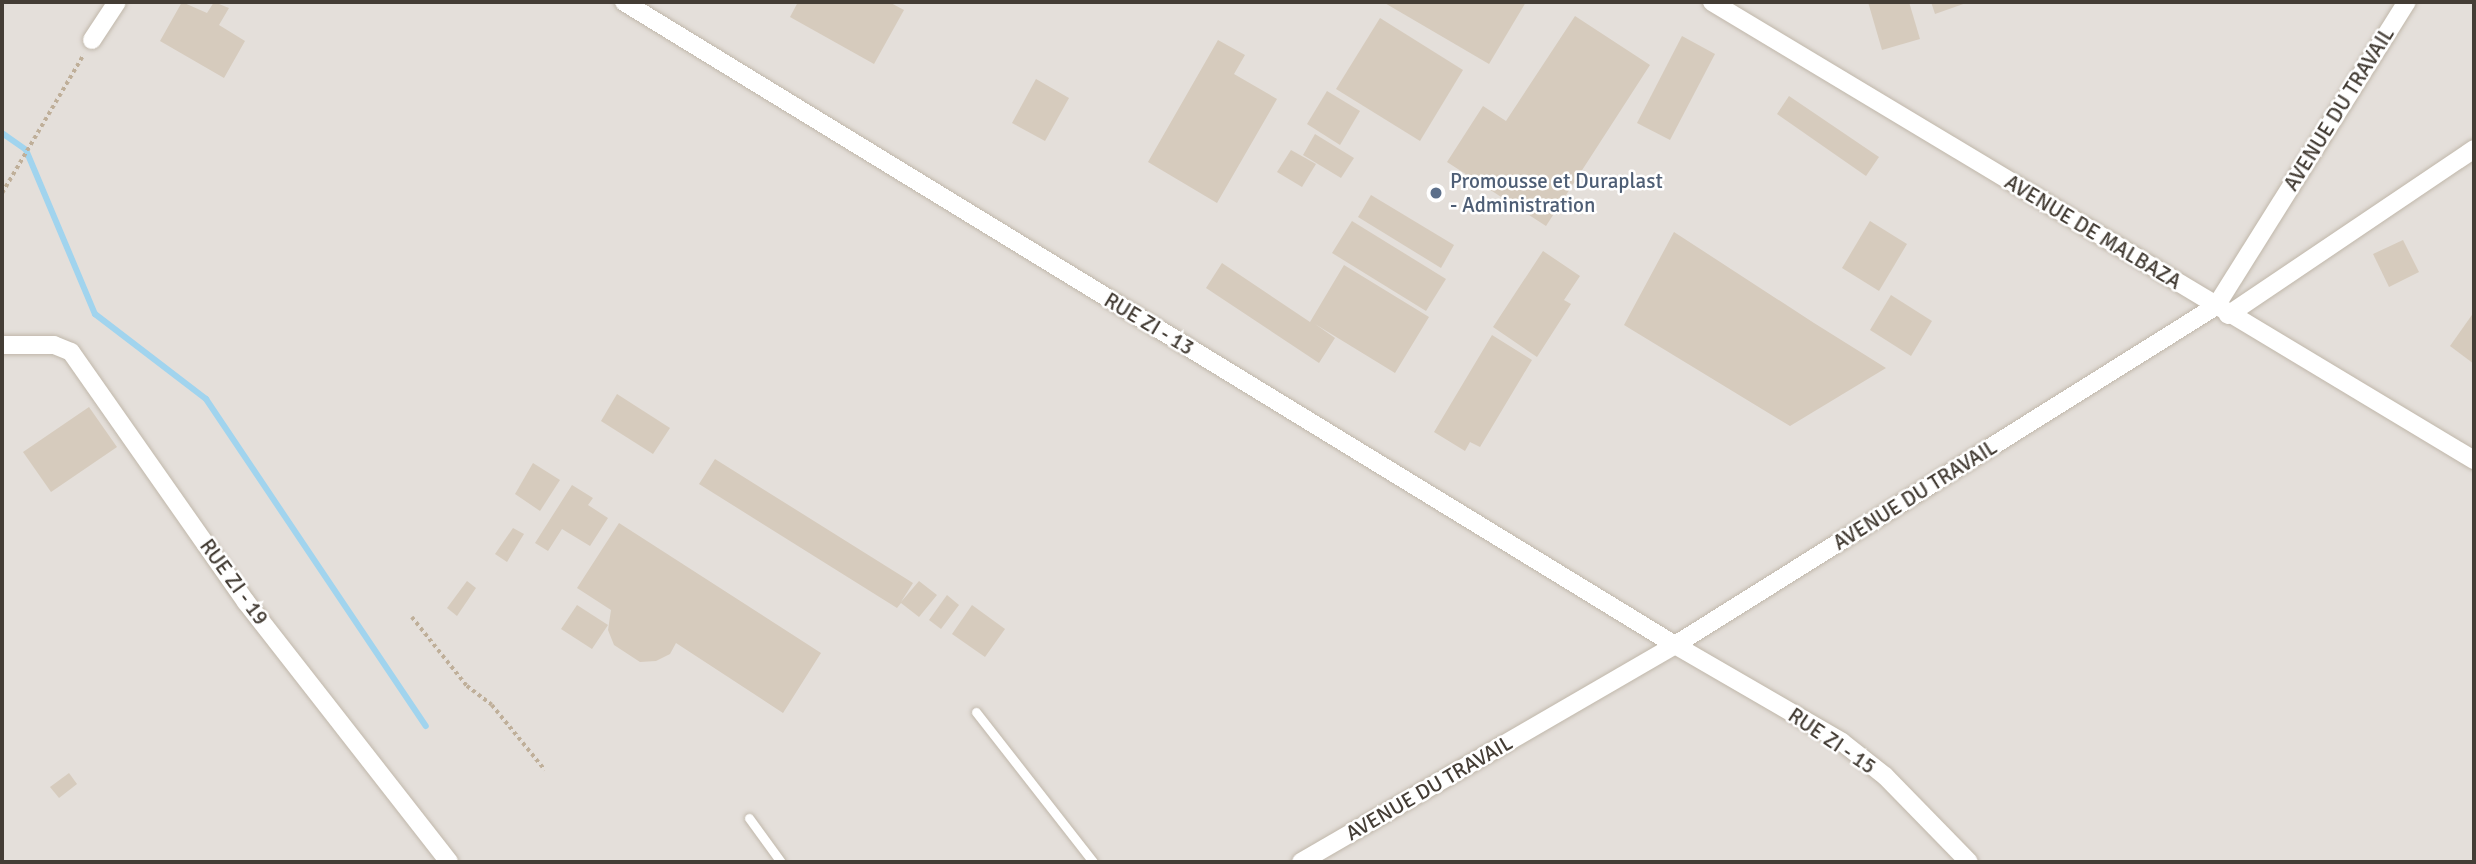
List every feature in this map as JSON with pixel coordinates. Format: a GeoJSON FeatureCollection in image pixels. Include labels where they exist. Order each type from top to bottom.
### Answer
{"type":"FeatureCollection","features":[{"type":"Feature","properties":{"kind":"street"},"geometry":{"type":"LineString","coordinates":[[92,40],[117,2]]}},
{"type":"Feature","properties":{"kind":"street","name":"RUE ZI - 13"},"geometry":{"type":"LineString","coordinates":[[624,2],[1675,645]]}},
{"type":"Feature","properties":{"kind":"street","name":"AVENUE DE MALBAZA"},"geometry":{"type":"LineString","coordinates":[[1712,2],[2222,311],[2474,460]]}},
{"type":"Feature","properties":{"kind":"street","name":"AVENUE DU TRAVAIL"},"geometry":{"type":"LineString","coordinates":[[1301,862],[1675,645],[2222,311],[2407,2]]}},
{"type":"Feature","properties":{"kind":"street"},"geometry":{"type":"LineString","coordinates":[[2222,311],[2474,149]]}},
{"type":"Feature","properties":{"kind":"street","name":"RUE ZI - 19"},"geometry":{"type":"LineString","coordinates":[[2,345],[54,345],[71,352],[246,602],[449,862]]}},
{"type":"Feature","properties":{"kind":"street","name":"RUE ZI - 15"},"geometry":{"type":"LineString","coordinates":[[1675,645],[1842,742],[1885,776],[1969,862]]}},
{"type":"Feature","properties":{"kind":"lane"},"geometry":{"type":"LineString","coordinates":[[975,712],[1093,862]]}},
{"type":"Feature","properties":{"kind":"lane"},"geometry":{"type":"LineString","coordinates":[[749,818],[781,862]]}},
{"type":"Feature","properties":{"kind":"path"},"geometry":{"type":"LineString","coordinates":[[2,193],[92,40]]}},
{"type":"Feature","properties":{"kind":"path"},"geometry":{"type":"LineString","coordinates":[[412,617],[467,686],[492,705],[545,770]]}},
{"type":"Feature","properties":{"kind":"shaded area"},"geometry":{"type":"Polygon","coordinates":[[[2,2],[2474,2],[2474,862],[2,862],[2,2]]]}},
{"type":"Feature","properties":{"kind":"building"},"geometry":{"type":"Polygon","coordinates":[[[182,2],[207,13],[214,2],[229,8],[219,25],[245,41],[224,78],[160,41],[182,2]]]}},
{"type":"Feature","properties":{"kind":"building"},"geometry":{"type":"Polygon","coordinates":[[[798,2],[889,2],[904,10],[874,64],[790,17],[798,2]]]}},
{"type":"Feature","properties":{"kind":"building"},"geometry":{"type":"Polygon","coordinates":[[[1383,2],[1526,2],[1489,64],[1383,2]]]}},
{"type":"Feature","properties":{"kind":"building"},"geometry":{"type":"Polygon","coordinates":[[[1868,2],[1909,2],[1920,39],[1882,50],[1868,2]]]}},
{"type":"Feature","properties":{"kind":"building"},"geometry":{"type":"Polygon","coordinates":[[[1931,2],[1969,2],[1935,14],[1931,2]]]}},
{"type":"Feature","properties":{"kind":"building"},"geometry":{"type":"Polygon","coordinates":[[[1575,16],[1650,65],[1546,226],[1447,162],[1483,106],[1506,121],[1575,16]]]}},
{"type":"Feature","properties":{"kind":"building"},"geometry":{"type":"Polygon","coordinates":[[[1380,18],[1463,70],[1420,141],[1336,89],[1380,18]]]}},
{"type":"Feature","properties":{"kind":"building"},"geometry":{"type":"Polygon","coordinates":[[[1682,36],[1715,54],[1670,140],[1637,123],[1682,36]]]}},
{"type":"Feature","properties":{"kind":"building"},"geometry":{"type":"Polygon","coordinates":[[[1218,40],[1245,55],[1234,74],[1277,99],[1217,203],[1148,162],[1218,40]]]}},
{"type":"Feature","properties":{"kind":"building"},"geometry":{"type":"Polygon","coordinates":[[[1036,79],[1069,98],[1045,141],[1012,123],[1036,79]]]}},
{"type":"Feature","properties":{"kind":"building"},"geometry":{"type":"Polygon","coordinates":[[[1327,91],[1360,111],[1340,145],[1307,124],[1327,91]]]}},
{"type":"Feature","properties":{"kind":"building"},"geometry":{"type":"Polygon","coordinates":[[[1789,96],[1879,157],[1866,176],[1777,114],[1789,96]]]}},
{"type":"Feature","properties":{"kind":"building"},"geometry":{"type":"Polygon","coordinates":[[[1315,134],[1354,158],[1341,178],[1303,155],[1315,134]]]}},
{"type":"Feature","properties":{"kind":"building"},"geometry":{"type":"Polygon","coordinates":[[[1291,150],[1316,164],[1302,187],[1277,172],[1291,150]]]}},
{"type":"Feature","properties":{"kind":"building"},"geometry":{"type":"Polygon","coordinates":[[[1371,195],[1454,245],[1441,268],[1358,217],[1371,195]]]}},
{"type":"Feature","properties":{"kind":"building"},"geometry":{"type":"Polygon","coordinates":[[[1352,221],[1446,279],[1426,311],[1332,253],[1352,221]]]}},
{"type":"Feature","properties":{"kind":"building"},"geometry":{"type":"Polygon","coordinates":[[[1870,221],[1907,244],[1879,291],[1842,268],[1870,221]]]}},
{"type":"Feature","properties":{"kind":"building"},"geometry":{"type":"Polygon","coordinates":[[[1674,232],[1886,368],[1790,426],[1624,325],[1674,232]]]}},
{"type":"Feature","properties":{"kind":"building"},"geometry":{"type":"Polygon","coordinates":[[[2403,240],[2419,272],[2389,287],[2373,254],[2403,240]]]}},
{"type":"Feature","properties":{"kind":"building"},"geometry":{"type":"Polygon","coordinates":[[[1543,251],[1580,276],[1564,300],[1571,304],[1537,357],[1493,327],[1543,251]]]}},
{"type":"Feature","properties":{"kind":"building"},"geometry":{"type":"Polygon","coordinates":[[[1222,263],[1310,322],[1344,265],[1429,317],[1395,373],[1315,324],[1335,338],[1319,363],[1206,288],[1222,263]]]}},
{"type":"Feature","properties":{"kind":"building"},"geometry":{"type":"Polygon","coordinates":[[[1891,295],[1932,321],[1911,356],[1870,330],[1891,295]]]}},
{"type":"Feature","properties":{"kind":"building"},"geometry":{"type":"Polygon","coordinates":[[[2474,312],[2474,364],[2450,346],[2474,312]]]}},
{"type":"Feature","properties":{"kind":"building"},"geometry":{"type":"Polygon","coordinates":[[[1492,335],[1532,360],[1480,447],[1470,442],[1465,451],[1434,432],[1492,335]]]}},
{"type":"Feature","properties":{"kind":"building"},"geometry":{"type":"Polygon","coordinates":[[[617,394],[670,428],[653,454],[601,421],[617,394]]]}},
{"type":"Feature","properties":{"kind":"building"},"geometry":{"type":"Polygon","coordinates":[[[89,407],[117,447],[51,492],[23,452],[89,407]]]}},
{"type":"Feature","properties":{"kind":"building"},"geometry":{"type":"Polygon","coordinates":[[[715,459],[913,583],[901,602],[919,581],[937,595],[919,617],[901,603],[897,608],[699,484],[715,459]]]}},
{"type":"Feature","properties":{"kind":"building"},"geometry":{"type":"Polygon","coordinates":[[[533,463],[560,480],[540,511],[515,494],[533,463]]]}},
{"type":"Feature","properties":{"kind":"building"},"geometry":{"type":"Polygon","coordinates":[[[572,485],[593,498],[588,505],[608,518],[590,546],[562,529],[548,551],[535,543],[572,485]]]}},
{"type":"Feature","properties":{"kind":"building"},"geometry":{"type":"Polygon","coordinates":[[[619,523],[821,653],[783,713],[676,643],[670,654],[656,661],[640,662],[614,645],[608,630],[611,610],[577,588],[619,523]]]}},
{"type":"Feature","properties":{"kind":"building"},"geometry":{"type":"Polygon","coordinates":[[[513,528],[524,534],[507,562],[495,554],[513,528]]]}},
{"type":"Feature","properties":{"kind":"building"},"geometry":{"type":"Polygon","coordinates":[[[467,581],[476,588],[457,616],[447,608],[467,581]]]}},
{"type":"Feature","properties":{"kind":"building"},"geometry":{"type":"Polygon","coordinates":[[[947,595],[959,605],[941,629],[929,620],[947,595]]]}},
{"type":"Feature","properties":{"kind":"building"},"geometry":{"type":"Polygon","coordinates":[[[577,605],[608,625],[592,649],[561,629],[577,605]]]}},
{"type":"Feature","properties":{"kind":"building"},"geometry":{"type":"Polygon","coordinates":[[[972,605],[1005,629],[985,657],[952,634],[972,605]]]}},
{"type":"Feature","properties":{"kind":"building"},"geometry":{"type":"Polygon","coordinates":[[[69,773],[77,784],[59,798],[50,787],[69,773]]]}},
{"type":"Feature","properties":{"kind":"waterway"},"geometry":{"type":"LineString","coordinates":[[2,133],[26,150],[95,314],[206,399],[426,726]]}},
{"type":"Feature","properties":{"kind":"place","name":"Promousse et Duraplast - Administration"},"geometry":{"type":"Point","coordinates":[1436,193]}}]}
